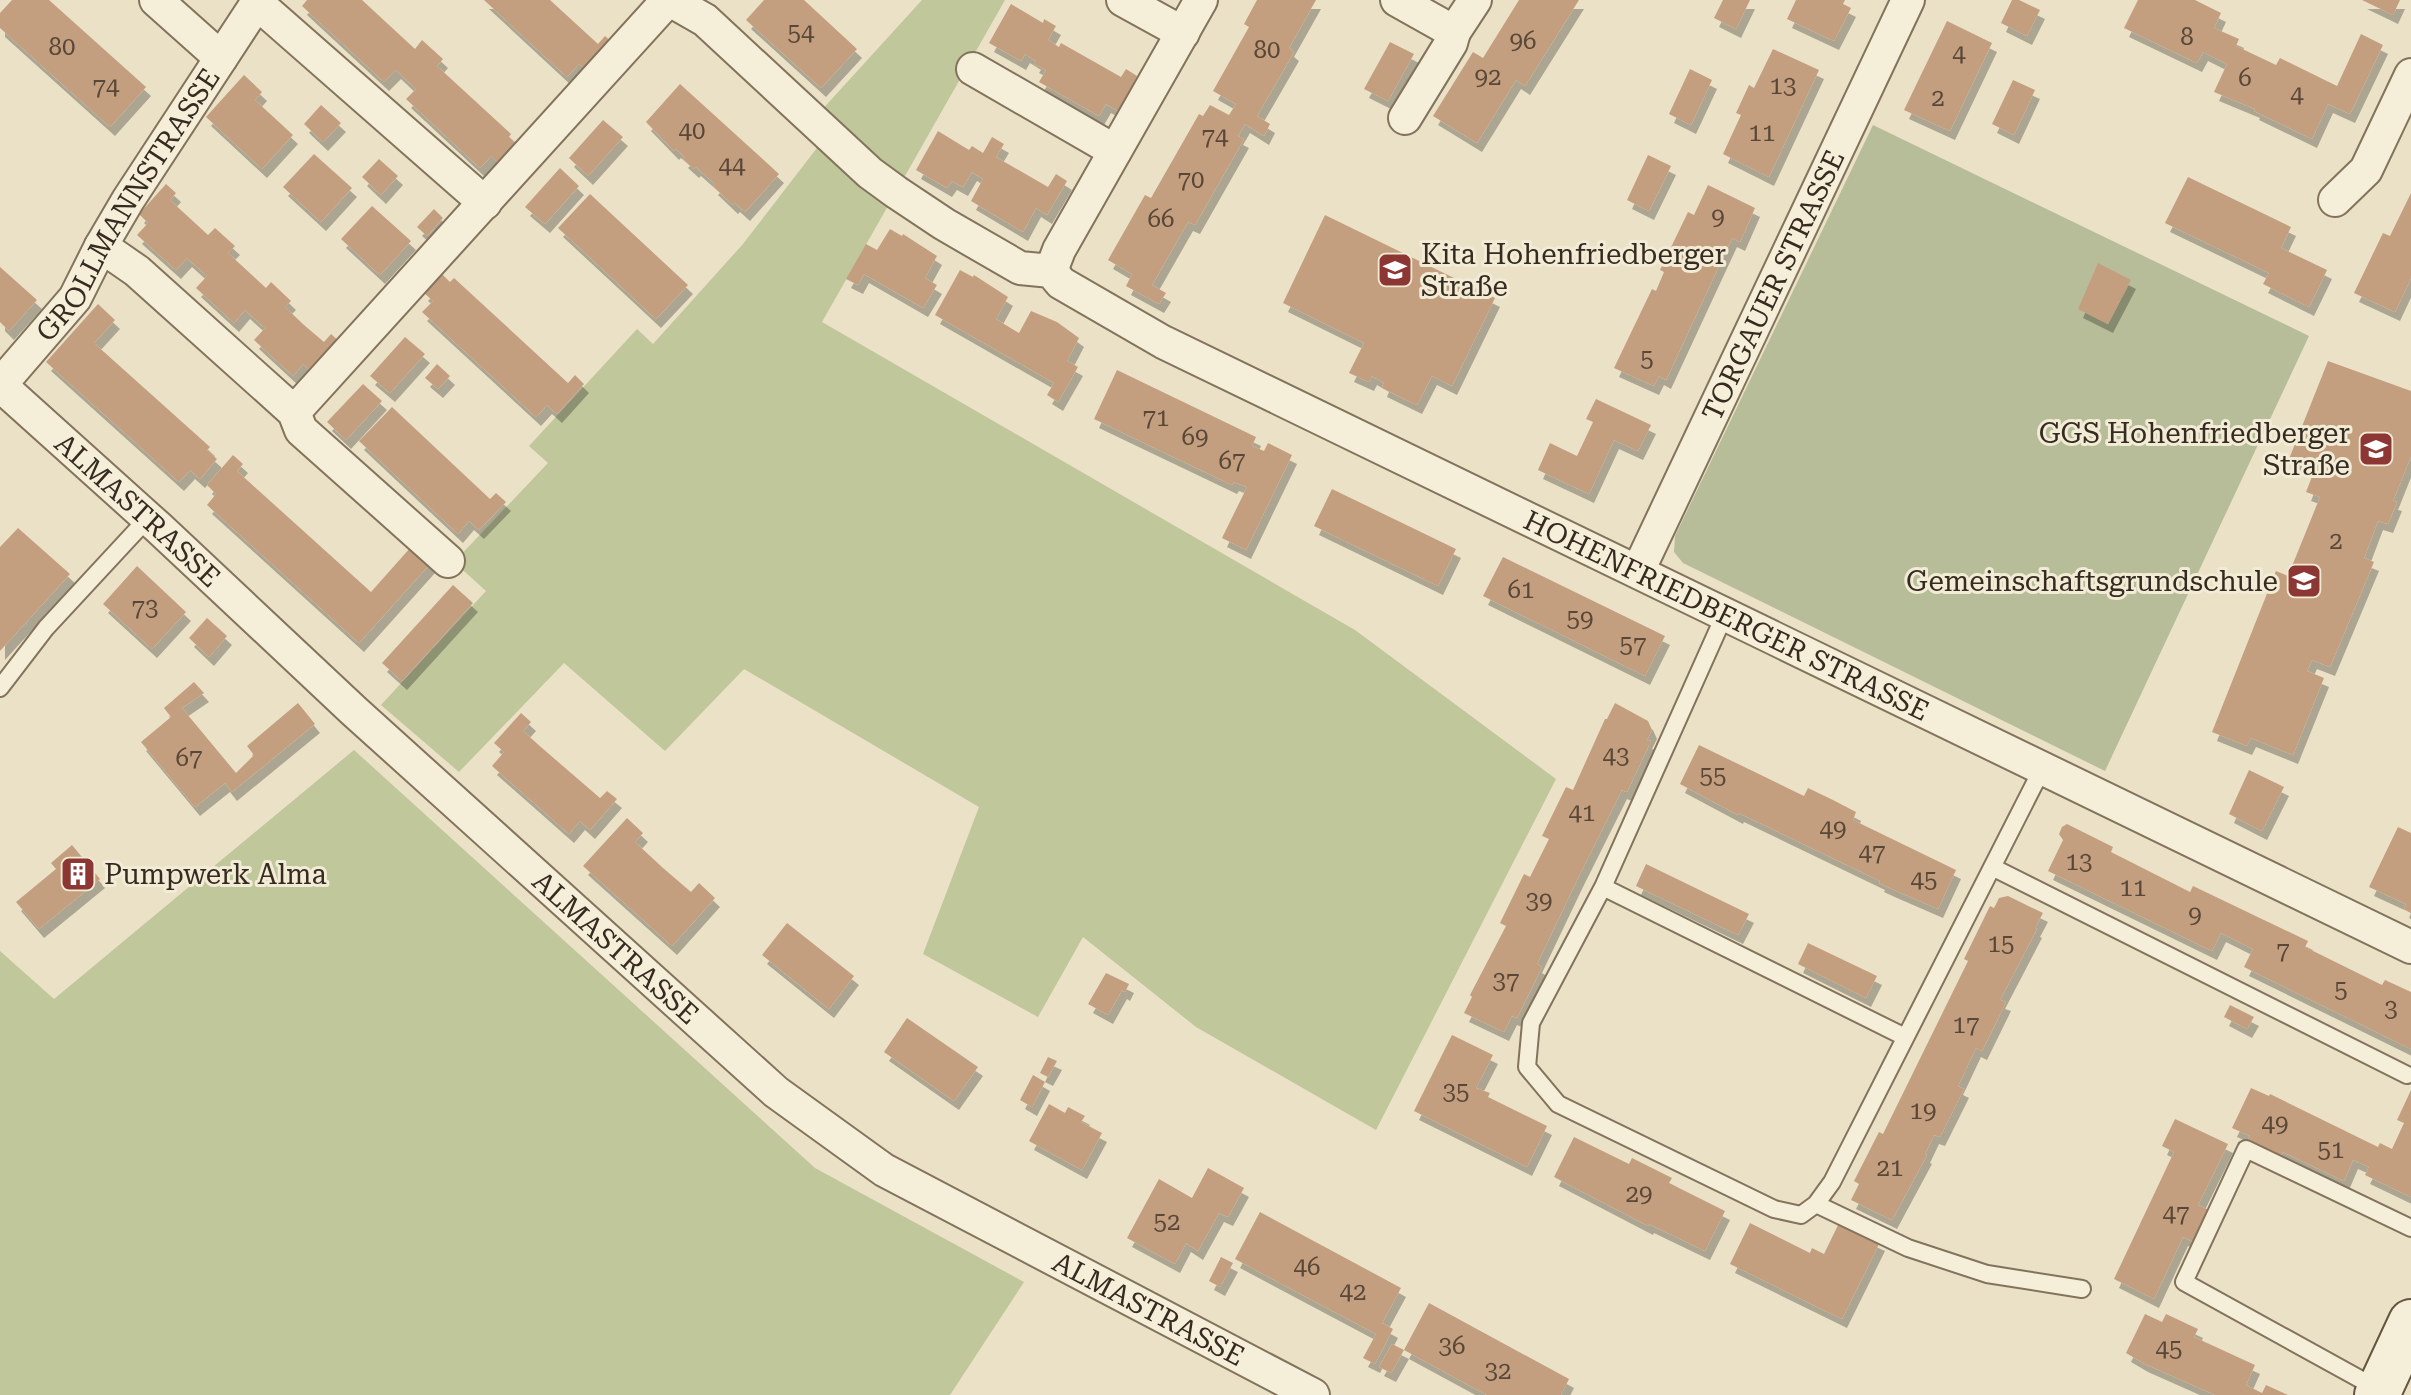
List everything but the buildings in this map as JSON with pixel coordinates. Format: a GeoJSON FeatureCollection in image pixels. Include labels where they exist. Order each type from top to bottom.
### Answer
{"type":"FeatureCollection","features":[{"type":"Feature","properties":{"kind":"main road"},"geometry":{"type":"LineString","coordinates":[[2378,1392],[2411,1322]]}},
{"type":"Feature","properties":{"kind":"street","name":"GROLLMANNSTRASSE"},"geometry":{"type":"LineString","coordinates":[[156,0],[221,58]]}},
{"type":"Feature","properties":{"kind":"street","name":"HOHENFRIEDBERGER STRASSE"},"geometry":{"type":"LineString","coordinates":[[669,0],[714,10],[870,173],[944,224],[1020,268],[1051,271],[1061,283],[1163,342],[2411,947]]}},
{"type":"Feature","properties":{"kind":"street"},"geometry":{"type":"LineString","coordinates":[[294,412],[669,0]]}},
{"type":"Feature","properties":{"kind":"street"},"geometry":{"type":"LineString","coordinates":[[1123,0],[1183,33]]}},
{"type":"Feature","properties":{"kind":"street"},"geometry":{"type":"LineString","coordinates":[[1051,271],[1059,250],[1201,0]]}},
{"type":"Feature","properties":{"kind":"street"},"geometry":{"type":"LineString","coordinates":[[1397,0],[1454,32]]}},
{"type":"Feature","properties":{"kind":"street"},"geometry":{"type":"LineString","coordinates":[[1405,118],[1475,0]]}},
{"type":"Feature","properties":{"kind":"street","name":"TORGAUER STRASSE"},"geometry":{"type":"LineString","coordinates":[[1638,571],[1908,0]]}},
{"type":"Feature","properties":{"kind":"street","name":"GROLLMANNSTRASSE"},"geometry":{"type":"LineString","coordinates":[[0,385],[75,298],[101,246],[258,1]]}},
{"type":"Feature","properties":{"kind":"street"},"geometry":{"type":"LineString","coordinates":[[258,1],[485,203]]}},
{"type":"Feature","properties":{"kind":"street"},"geometry":{"type":"LineString","coordinates":[[973,69],[1115,151]]}},
{"type":"Feature","properties":{"kind":"street"},"geometry":{"type":"LineString","coordinates":[[2335,200],[2366,170],[2411,75]]}},
{"type":"Feature","properties":{"kind":"street"},"geometry":{"type":"LineString","coordinates":[[101,246],[137,271],[294,412],[301,430],[448,561]]}},
{"type":"Feature","properties":{"kind":"street","name":"ALMASTRASSE"},"geometry":{"type":"LineString","coordinates":[[0,385],[148,518],[354,711],[776,1092],[884,1170],[1313,1395]]}},
{"type":"Feature","properties":{"kind":"lane"},"geometry":{"type":"LineString","coordinates":[[0,688],[46,628],[148,518]]}},
{"type":"Feature","properties":{"kind":"lane"},"geometry":{"type":"LineString","coordinates":[[1725,614],[1603,887],[1531,1023],[1527,1067],[1558,1104],[1774,1209],[1801,1215],[1816,1204],[1832,1182],[2042,769]]}},
{"type":"Feature","properties":{"kind":"lane"},"geometry":{"type":"LineString","coordinates":[[1992,867],[2407,1075]]}},
{"type":"Feature","properties":{"kind":"lane"},"geometry":{"type":"LineString","coordinates":[[1603,887],[1905,1037]]}},
{"type":"Feature","properties":{"kind":"lane"},"geometry":{"type":"LineString","coordinates":[[2378,1392],[2184,1282],[2246,1149],[2411,1228]]}},
{"type":"Feature","properties":{"kind":"lane"},"geometry":{"type":"LineString","coordinates":[[1816,1204],[1908,1248],[1987,1274],[2082,1289]]}},
{"type":"Feature","properties":{"kind":"green space"},"geometry":{"type":"Polygon","coordinates":[[[922,0],[1005,0],[822,322],[1355,630],[1556,779],[1376,1130],[1196,1027],[1083,937],[1038,1017],[923,954],[979,807],[744,669],[665,751],[564,663],[459,772],[381,705],[486,591],[454,562],[548,463],[529,446],[637,329],[653,344],[743,244],[820,144],[819,113],[922,0]]]}},
{"type":"Feature","properties":{"kind":"green space"},"geometry":{"type":"Polygon","coordinates":[[[1873,125],[2309,336],[2105,771],[1683,563],[1674,552],[1675,536],[1873,125]]]}},
{"type":"Feature","properties":{"kind":"green space"},"geometry":{"type":"Polygon","coordinates":[[[354,750],[815,1168],[1024,1282],[950,1395],[0,1395],[0,951],[54,999],[354,750]]]}},
{"type":"Feature","properties":{"kind":"place","name":"Kita Hohenfriedberger Straße"},"geometry":{"type":"Point","coordinates":[1395,270]}},
{"type":"Feature","properties":{"kind":"place","name":"GGS Hohenfriedberger Straße"},"geometry":{"type":"Point","coordinates":[2376,449]}},
{"type":"Feature","properties":{"kind":"place","name":"Gemeinschaftsgrundschule"},"geometry":{"type":"Point","coordinates":[2304,581]}},
{"type":"Feature","properties":{"kind":"place","name":"Pumpwerk Alma"},"geometry":{"type":"Point","coordinates":[78,874]}}]}
